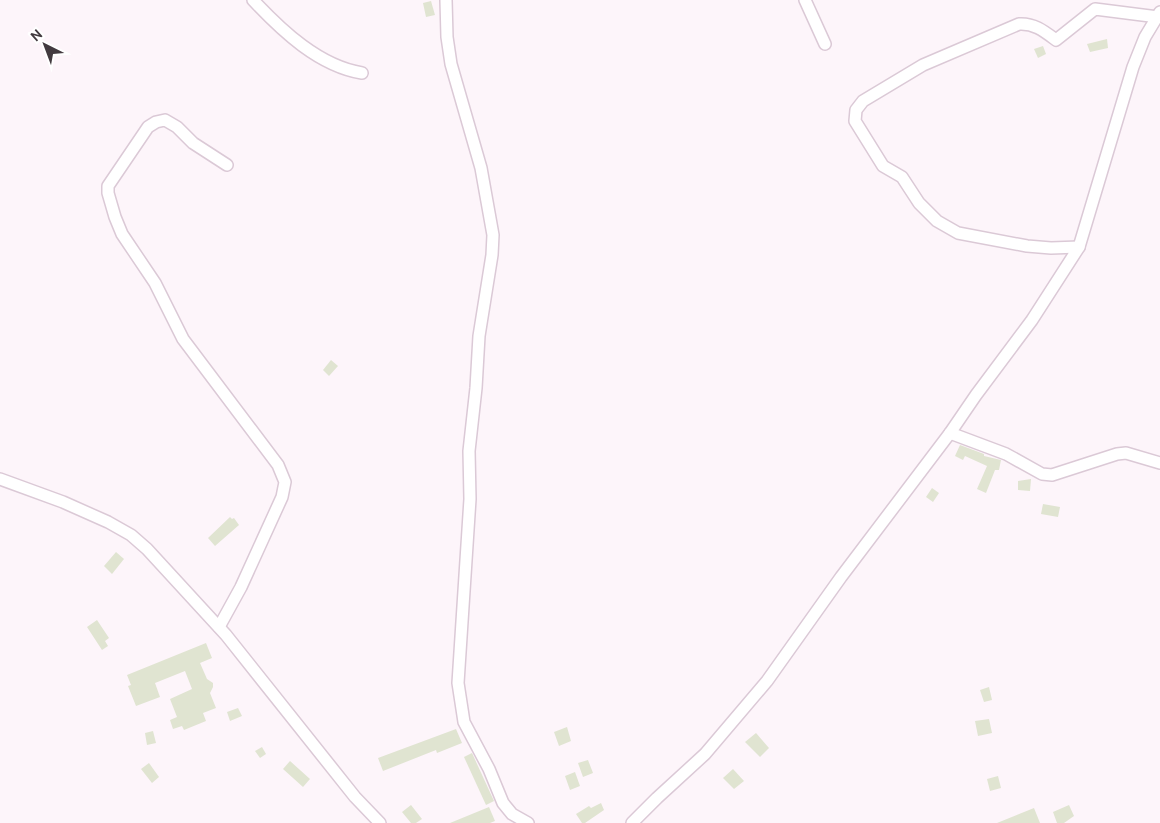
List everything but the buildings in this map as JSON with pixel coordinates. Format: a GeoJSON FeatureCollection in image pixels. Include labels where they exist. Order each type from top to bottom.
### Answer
{"type":"FeatureCollection","features":[{"type":"Feature","properties":{"kind":"street"},"geometry":{"type":"LineString","coordinates":[[253,0],[269,18],[313,52],[330,63],[362,72]]}},
{"type":"Feature","properties":{"kind":"street"},"geometry":{"type":"LineString","coordinates":[[446,0],[447,37],[451,64],[481,168],[493,235],[492,255],[479,336],[476,388],[469,451],[470,499],[458,683],[464,722],[489,769],[503,803],[512,814],[528,823]]}},
{"type":"Feature","properties":{"kind":"street"},"geometry":{"type":"LineString","coordinates":[[805,0],[825,44]]}},
{"type":"Feature","properties":{"kind":"street"},"geometry":{"type":"LineString","coordinates":[[632,823],[705,754],[767,682],[841,577],[950,433],[1032,320],[1079,247],[1133,67],[1145,37],[1159,14],[1095,9],[1056,40],[1036,26],[1028,23],[1019,24],[923,66],[863,101],[856,110],[855,121],[883,166],[902,177],[919,203],[937,221],[958,233],[1027,246],[1051,248],[1079,247]]}},
{"type":"Feature","properties":{"kind":"street"},"geometry":{"type":"LineString","coordinates":[[219,627],[241,587],[282,498],[284,482],[278,465],[183,339],[155,282],[122,234],[115,217],[108,193],[108,186],[148,127],[156,122],[166,120],[177,126],[193,143],[227,165]]}},
{"type":"Feature","properties":{"kind":"street"},"geometry":{"type":"LineString","coordinates":[[950,433],[1006,454],[1042,474],[1052,475],[1117,454],[1126,453],[1160,463]]}},
{"type":"Feature","properties":{"kind":"street"},"geometry":{"type":"LineString","coordinates":[[0,479],[63,502],[108,522],[131,535],[147,549],[219,627],[355,797],[380,823]]}}]}
